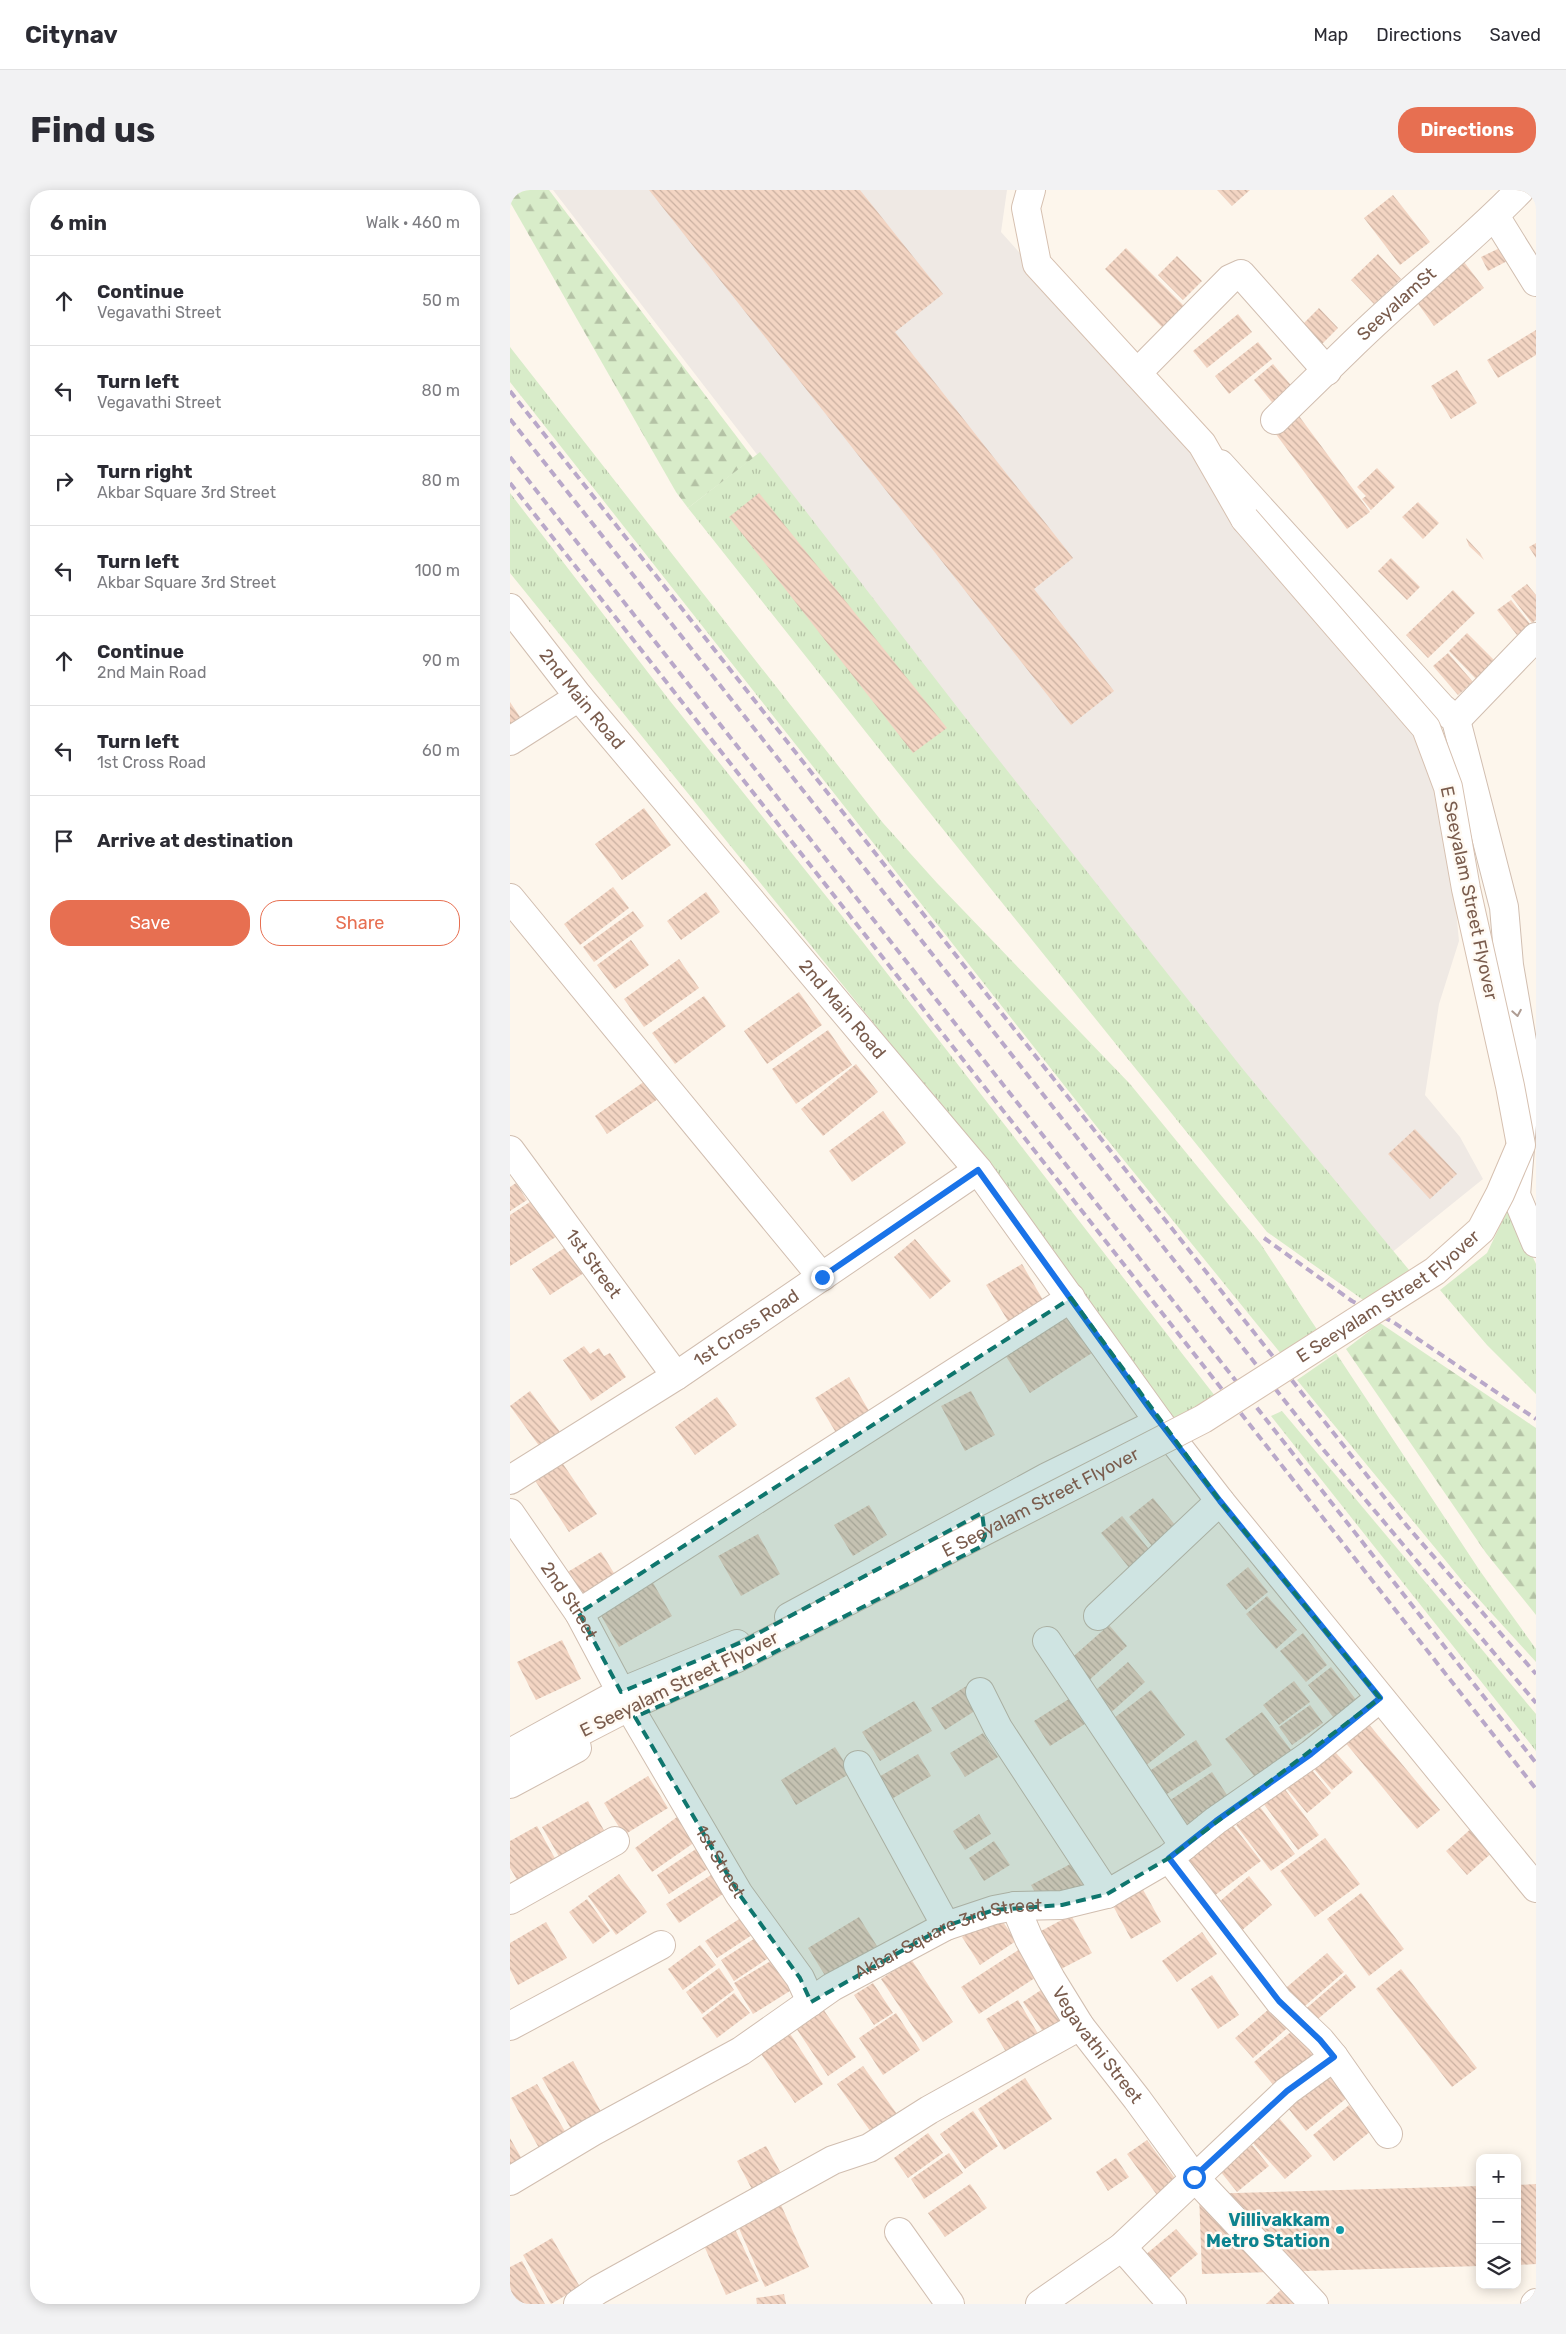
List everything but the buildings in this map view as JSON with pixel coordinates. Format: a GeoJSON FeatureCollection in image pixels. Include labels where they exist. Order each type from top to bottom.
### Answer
{"type":"FeatureCollection","features":[{"type":"Feature","properties":{"kind":"street"},"geometry":{"type":"LineString","coordinates":[[1031,190],[1026,208],[1037,264],[1428,692],[1456,720],[1504,907],[1509,965],[1523,1047],[1530,1105],[1516,1195],[1536,1243]]}},
{"type":"Feature","properties":{"kind":"street","name":"SeeyalamSt"},"geometry":{"type":"LineString","coordinates":[[1274,420],[1355,342],[1495,216],[1520,190]]}},
{"type":"Feature","properties":{"kind":"street"},"geometry":{"type":"LineString","coordinates":[[1495,216],[1536,282]]}},
{"type":"Feature","properties":{"kind":"street"},"geometry":{"type":"LineString","coordinates":[[1137,373],[1230,279],[1241,274],[1327,371]]}},
{"type":"Feature","properties":{"kind":"street","name":"E Seeyalam Street Flyover"},"geometry":{"type":"LineString","coordinates":[[510,1768],[636,1703],[737,1658],[1203,1419],[1435,1271],[1481,1230],[1500,1194],[1521,1145],[1510,1086],[1466,889],[1448,786],[1426,728],[1245,519],[1202,444]]}},
{"type":"Feature","properties":{"kind":"street","name":"2nd Main Road"},"geometry":{"type":"LineString","coordinates":[[510,608],[579,697],[978,1170],[1159,1422]]}},
{"type":"Feature","properties":{"kind":"street"},"geometry":{"type":"LineString","coordinates":[[1456,720],[1536,637]]}},
{"type":"Feature","properties":{"kind":"street"},"geometry":{"type":"LineString","coordinates":[[510,741],[579,697]]}},
{"type":"Feature","properties":{"kind":"street"},"geometry":{"type":"LineString","coordinates":[[510,898],[822,1277]]}},
{"type":"Feature","properties":{"kind":"street"},"geometry":{"type":"LineString","coordinates":[[1509,965],[1492,977],[1478,1000],[1498,1094],[1509,1108],[1530,1105]]}},
{"type":"Feature","properties":{"kind":"street","name":"1st Street"},"geometry":{"type":"LineString","coordinates":[[510,1150],[676,1376]]}},
{"type":"Feature","properties":{"kind":"street","name":"1st Cross Road"},"geometry":{"type":"LineString","coordinates":[[510,1480],[676,1376],[978,1170]]}},
{"type":"Feature","properties":{"kind":"street"},"geometry":{"type":"LineString","coordinates":[[579,1613],[1070,1298]]}},
{"type":"Feature","properties":{"kind":"street"},"geometry":{"type":"LineString","coordinates":[[510,1752],[622,1692],[742,1642],[1047,1477],[1159,1422],[1220,1501],[1536,1888]]}},
{"type":"Feature","properties":{"kind":"street"},"geometry":{"type":"LineString","coordinates":[[1098,1616],[1220,1501]]}},
{"type":"Feature","properties":{"kind":"street","name":"2nd Street"},"geometry":{"type":"LineString","coordinates":[[510,1513],[579,1613],[622,1692]]}},
{"type":"Feature","properties":{"kind":"street"},"geometry":{"type":"LineString","coordinates":[[510,1784],[635,1717],[738,1671],[980,1547],[985,1536],[982,1513]]}},
{"type":"Feature","properties":{"kind":"street"},"geometry":{"type":"LineString","coordinates":[[1047,1641],[1176,1852],[1279,2001],[1320,2040],[1334,2057],[1388,2134]]}},
{"type":"Feature","properties":{"kind":"street"},"geometry":{"type":"LineString","coordinates":[[980,1692],[998,1728],[1107,1894]]}},
{"type":"Feature","properties":{"kind":"street","name":"Akbar Square 3rd Street"},"geometry":{"type":"LineString","coordinates":[[510,2181],[592,2132],[741,2051],[832,1987],[946,1926],[994,1910],[1015,1906],[1062,1905],[1107,1894],[1176,1852],[1216,1821],[1311,1754],[1380,1698]]}},
{"type":"Feature","properties":{"kind":"street","name":"1st Street"},"geometry":{"type":"LineString","coordinates":[[635,1717],[739,1894],[800,1978],[811,2002]]}},
{"type":"Feature","properties":{"kind":"street"},"geometry":{"type":"LineString","coordinates":[[858,1765],[946,1926]]}},
{"type":"Feature","properties":{"kind":"street"},"geometry":{"type":"LineString","coordinates":[[510,1900],[615,1841]]}},
{"type":"Feature","properties":{"kind":"street","name":"Vegavathi Street"},"geometry":{"type":"LineString","coordinates":[[1015,1906],[1029,1939],[1046,1971],[1080,2026],[1194,2177],[1314,2304]]}},
{"type":"Feature","properties":{"kind":"street"},"geometry":{"type":"LineString","coordinates":[[510,2026],[661,1946]]}},
{"type":"Feature","properties":{"kind":"street"},"geometry":{"type":"LineString","coordinates":[[578,2304],[598,2290],[825,2164],[869,2148],[929,2110],[1080,2026]]}},
{"type":"Feature","properties":{"kind":"street"},"geometry":{"type":"LineString","coordinates":[[1040,2304],[1122,2247],[1287,2091],[1334,2057]]}},
{"type":"Feature","properties":{"kind":"street"},"geometry":{"type":"LineString","coordinates":[[900,2232],[950,2304]]}},
{"type":"Feature","properties":{"kind":"street"},"geometry":{"type":"LineString","coordinates":[[1122,2247],[1172,2304]]}},
{"type":"Feature","properties":{"kind":"highlighted area"},"geometry":{"type":"Polygon","coordinates":[[[1071,1298],[1220,1501],[1380,1698],[1169,1858],[1107,1894],[1062,1905],[994,1910],[946,1926],[811,2002],[800,1978],[739,1894],[635,1717],[738,1671],[980,1547],[985,1536],[982,1513],[742,1642],[621,1692],[579,1613],[1071,1298]]]}},
{"type":"Feature","properties":{"kind":"shaded area"},"geometry":{"type":"Polygon","coordinates":[[[553,190],[1007,190],[1001,232],[1438,721],[1459,941],[1439,1004],[1425,1095],[1460,1137],[1483,1179],[1380,1262],[553,190]]]}},
{"type":"Feature","properties":{"kind":"green space"},"geometry":{"type":"Polygon","coordinates":[[[510,190],[549,190],[753,458],[688,508],[676,492],[510,202],[510,190]]]}},
{"type":"Feature","properties":{"kind":"green space"},"geometry":{"type":"Polygon","coordinates":[[[510,347],[883,823],[937,883],[1130,1084],[1260,1243],[1318,1331],[1282,1355],[1097,1127],[510,382],[510,347]]]}},
{"type":"Feature","properties":{"kind":"green space"},"geometry":{"type":"Polygon","coordinates":[[[760,452],[961,712],[1242,1068],[1414,1276],[1369,1304],[1267,1232],[938,823],[688,508],[760,452]]]}},
{"type":"Feature","properties":{"kind":"green space"},"geometry":{"type":"Polygon","coordinates":[[[510,493],[670,701],[862,941],[1215,1396],[1173,1425],[985,1161],[510,573],[510,493]]]}},
{"type":"Feature","properties":{"kind":"green space"},"geometry":{"type":"Polygon","coordinates":[[[1509,1207],[1536,1264],[1536,1394],[1487,1345],[1440,1290],[1487,1253],[1509,1207]]]}},
{"type":"Feature","properties":{"kind":"green space"},"geometry":{"type":"Polygon","coordinates":[[[1380,1323],[1536,1428],[1536,1615],[1486,1553],[1346,1349],[1380,1323]]]}},
{"type":"Feature","properties":{"kind":"green space"},"geometry":{"type":"Polygon","coordinates":[[[1336,1353],[1480,1571],[1536,1649],[1536,1662],[1464,1583],[1297,1380],[1336,1353]]]}},
{"type":"Feature","properties":{"kind":"green space"},"geometry":{"type":"Polygon","coordinates":[[[1282,1411],[1536,1714],[1536,1751],[1271,1416],[1282,1411]]]}},
{"type":"Feature","properties":{"kind":"railway"},"geometry":{"type":"LineString","coordinates":[[510,391],[1407,1526],[1536,1674]]}},
{"type":"Feature","properties":{"kind":"railway"},"geometry":{"type":"LineString","coordinates":[[510,419],[1322,1448],[1536,1703]]}},
{"type":"Feature","properties":{"kind":"railway"},"geometry":{"type":"LineString","coordinates":[[510,457],[1536,1763]]}},
{"type":"Feature","properties":{"kind":"railway"},"geometry":{"type":"LineString","coordinates":[[510,483],[1536,1789]]}},
{"type":"Feature","properties":{"kind":"railway"},"geometry":{"type":"LineString","coordinates":[[1264,1238],[1352,1301],[1393,1322],[1536,1419]]}},
{"type":"Feature","properties":{"kind":"place","name":"Villivakkam Metro Station"},"geometry":{"type":"Point","coordinates":[1340,2230]}},
{"type":"Feature","properties":{"kind":"route"},"geometry":{"type":"LineString","coordinates":[[822,1277],[978,1170],[1152,1412],[1220,1501],[1380,1698],[1311,1754],[1216,1821],[1169,1858],[1279,2001],[1320,2040],[1334,2057],[1287,2091],[1194,2177]]}}]}
